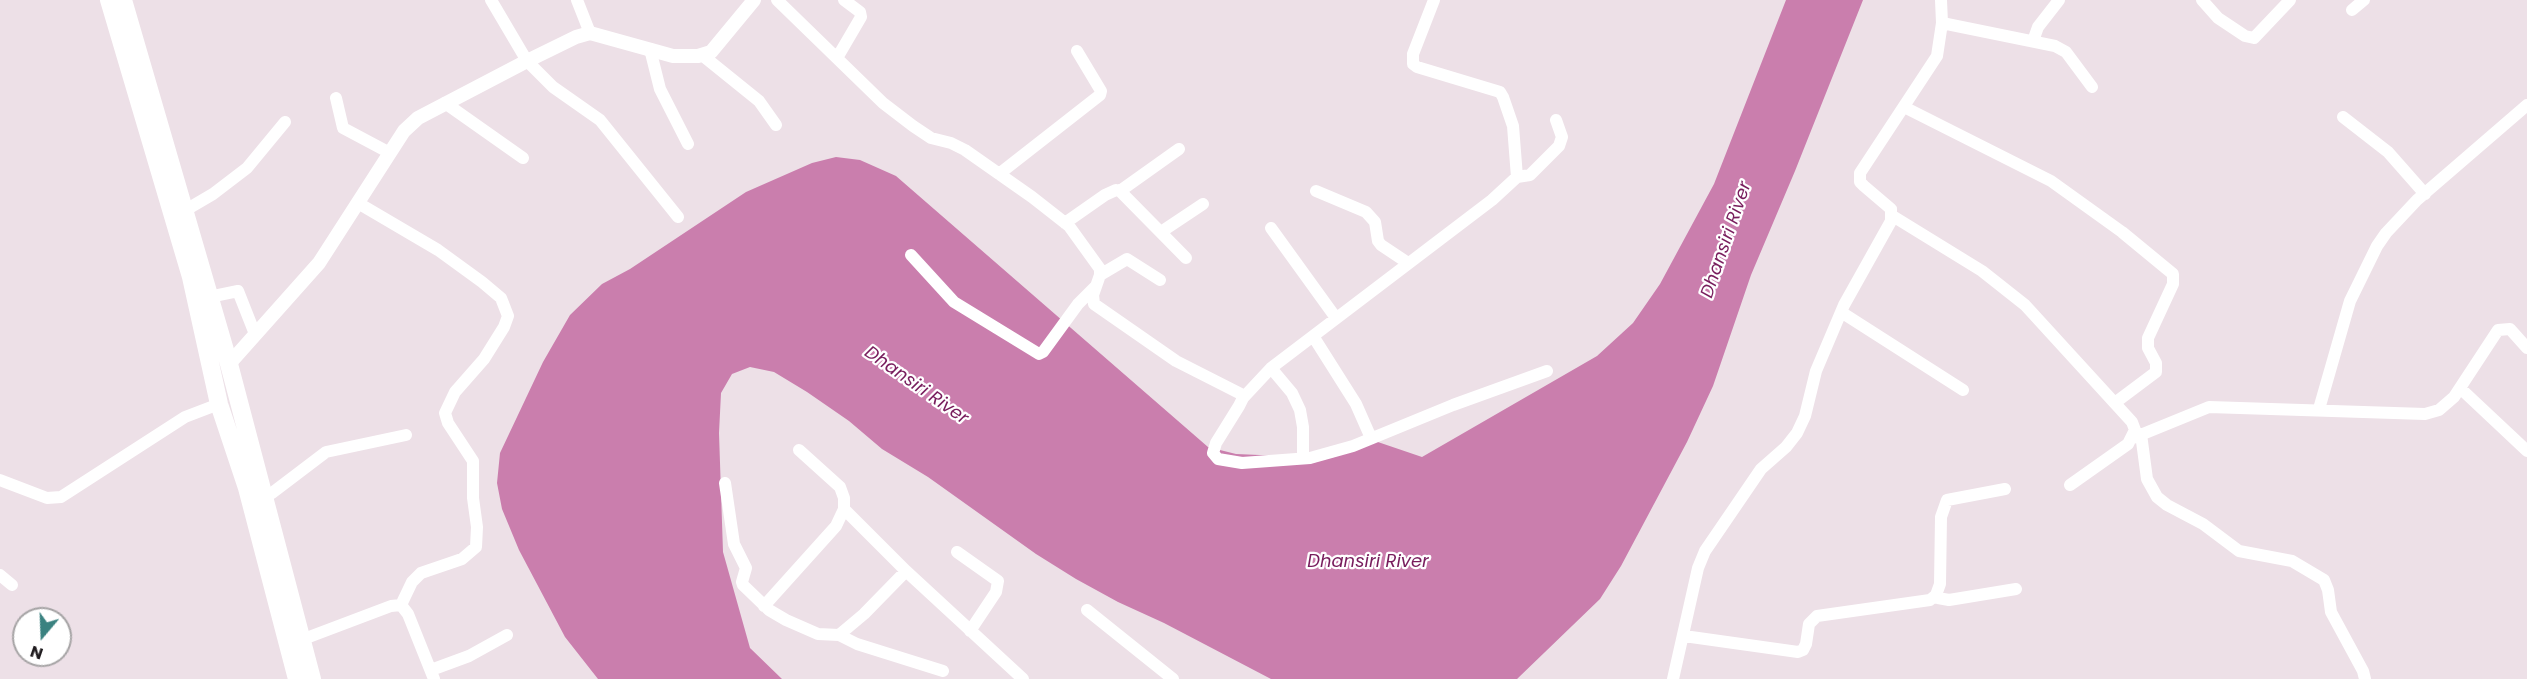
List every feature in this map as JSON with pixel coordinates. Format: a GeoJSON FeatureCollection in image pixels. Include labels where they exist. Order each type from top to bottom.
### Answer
{"type":"FeatureCollection","features":[{"type":"Feature","properties":{"kind":"main road"},"geometry":{"type":"LineString","coordinates":[[109,0],[191,277],[219,404],[247,488],[297,679]]}},
{"type":"Feature","properties":{"kind":"main road"},"geometry":{"type":"LineString","coordinates":[[123,0],[229,364],[312,679]]}},
{"type":"Feature","properties":{"kind":"street"},"geometry":{"type":"LineString","coordinates":[[491,0],[527,61],[553,87],[600,120],[678,218]]}},
{"type":"Feature","properties":{"kind":"street"},"geometry":{"type":"LineString","coordinates":[[577,0],[590,33]]}},
{"type":"Feature","properties":{"kind":"street"},"geometry":{"type":"LineString","coordinates":[[229,364],[319,263],[404,131],[418,118],[527,61],[576,37],[590,33],[673,56],[702,55],[711,52],[754,0]]}},
{"type":"Feature","properties":{"kind":"street"},"geometry":{"type":"LineString","coordinates":[[777,0],[883,103],[931,138],[957,145],[1065,223],[1095,261],[1100,275]]}},
{"type":"Feature","properties":{"kind":"street"},"geometry":{"type":"LineString","coordinates":[[837,58],[861,17],[860,12],[844,0]]}},
{"type":"Feature","properties":{"kind":"street"},"geometry":{"type":"LineString","coordinates":[[1434,0],[1413,54],[1413,63],[1417,67],[1500,92],[1513,126],[1517,177]]}},
{"type":"Feature","properties":{"kind":"street"},"geometry":{"type":"LineString","coordinates":[[1941,0],[1942,23],[1937,56],[1860,173],[1860,182],[1887,204],[1892,215],[1982,271],[2025,304],[2132,422],[2147,479],[2157,497],[2167,506],[2203,524],[2239,551],[2292,561],[2324,580],[2331,612],[2363,671],[2365,679]]}},
{"type":"Feature","properties":{"kind":"street"},"geometry":{"type":"LineString","coordinates":[[2033,41],[2038,27],[2059,0]]}},
{"type":"Feature","properties":{"kind":"street"},"geometry":{"type":"LineString","coordinates":[[2202,0],[2218,18],[2245,36],[2254,38],[2290,0]]}},
{"type":"Feature","properties":{"kind":"street"},"geometry":{"type":"LineString","coordinates":[[2352,10],[2364,0]]}},
{"type":"Feature","properties":{"kind":"street"},"geometry":{"type":"LineString","coordinates":[[1942,23],[2061,48],[2092,87]]}},
{"type":"Feature","properties":{"kind":"street"},"geometry":{"type":"LineString","coordinates":[[650,49],[660,89],[688,144]]}},
{"type":"Feature","properties":{"kind":"street"},"geometry":{"type":"LineString","coordinates":[[999,174],[1101,95],[1101,91],[1077,51]]}},
{"type":"Feature","properties":{"kind":"street"},"geometry":{"type":"LineString","coordinates":[[702,55],[759,101],[776,125]]}},
{"type":"Feature","properties":{"kind":"street"},"geometry":{"type":"LineString","coordinates":[[336,98],[343,128],[390,153]]}},
{"type":"Feature","properties":{"kind":"street"},"geometry":{"type":"LineString","coordinates":[[445,103],[523,158]]}},
{"type":"Feature","properties":{"kind":"street"},"geometry":{"type":"LineString","coordinates":[[2319,409],[2344,320],[2359,281],[2386,233],[2425,194],[2527,105]]}},
{"type":"Feature","properties":{"kind":"street"},"geometry":{"type":"LineString","coordinates":[[1904,107],[2051,181],[2122,232],[2173,274],[2173,284],[2148,338],[2148,348],[2156,363],[2156,372],[2116,402]]}},
{"type":"Feature","properties":{"kind":"street"},"geometry":{"type":"LineString","coordinates":[[2343,117],[2388,152],[2425,194]]}},
{"type":"Feature","properties":{"kind":"street"},"geometry":{"type":"LineString","coordinates":[[1547,371],[1353,446],[1303,458],[1242,463],[1218,459],[1214,455],[1216,443],[1243,398],[1271,368],[1492,200],[1517,177],[1530,175],[1559,146],[1562,137],[1556,120]]}},
{"type":"Feature","properties":{"kind":"street"},"geometry":{"type":"LineString","coordinates":[[184,211],[213,194],[247,168],[285,122]]}},
{"type":"Feature","properties":{"kind":"street"},"geometry":{"type":"LineString","coordinates":[[1065,223],[1105,195],[1116,190],[1120,191],[1179,149]]}},
{"type":"Feature","properties":{"kind":"street"},"geometry":{"type":"LineString","coordinates":[[1120,191],[1186,258]]}},
{"type":"Feature","properties":{"kind":"street"},"geometry":{"type":"LineString","coordinates":[[1316,191],[1366,213],[1375,222],[1378,241],[1408,264]]}},
{"type":"Feature","properties":{"kind":"street"},"geometry":{"type":"LineString","coordinates":[[358,203],[438,250],[482,282],[501,298],[508,316],[504,327],[484,359],[455,392],[445,413],[448,423],[473,460],[476,548],[462,559],[421,573],[412,582],[401,605]]}},
{"type":"Feature","properties":{"kind":"street"},"geometry":{"type":"LineString","coordinates":[[1161,232],[1203,204]]}},
{"type":"Feature","properties":{"kind":"street"},"geometry":{"type":"LineString","coordinates":[[1672,679],[1684,636],[1698,568],[1705,551],[1736,502],[1761,469],[1786,447],[1797,433],[1805,416],[1816,371],[1841,312],[1888,227],[1892,215]]}},
{"type":"Feature","properties":{"kind":"street"},"geometry":{"type":"LineString","coordinates":[[1271,228],[1336,318]]}},
{"type":"Feature","properties":{"kind":"street"},"geometry":{"type":"LineString","coordinates":[[911,255],[954,302],[1039,354],[1043,352],[1078,304],[1095,288]]}},
{"type":"Feature","properties":{"kind":"street"},"geometry":{"type":"LineString","coordinates":[[1160,280],[1127,259],[1100,275],[1095,288],[1094,304],[1176,361],[1237,391],[1243,398]]}},
{"type":"Feature","properties":{"kind":"street"},"geometry":{"type":"LineString","coordinates":[[209,297],[238,291],[255,334]]}},
{"type":"Feature","properties":{"kind":"street"},"geometry":{"type":"LineString","coordinates":[[1841,312],[1963,390]]}},
{"type":"Feature","properties":{"kind":"street"},"geometry":{"type":"LineString","coordinates":[[2070,485],[2137,436],[2209,407],[2425,414],[2439,410],[2460,388],[2498,330],[2510,329],[2527,348]]}},
{"type":"Feature","properties":{"kind":"street"},"geometry":{"type":"LineString","coordinates":[[1313,336],[1356,404],[1371,438]]}},
{"type":"Feature","properties":{"kind":"street"},"geometry":{"type":"LineString","coordinates":[[1271,368],[1297,402],[1303,427],[1303,458]]}},
{"type":"Feature","properties":{"kind":"street"},"geometry":{"type":"LineString","coordinates":[[2460,388],[2527,451]]}},
{"type":"Feature","properties":{"kind":"street"},"geometry":{"type":"LineString","coordinates":[[0,480],[47,498],[61,497],[185,417],[219,404]]}},
{"type":"Feature","properties":{"kind":"street"},"geometry":{"type":"LineString","coordinates":[[263,496],[272,493],[326,452],[406,435]]}},
{"type":"Feature","properties":{"kind":"street"},"geometry":{"type":"LineString","coordinates":[[765,606],[836,526],[844,509],[844,498],[840,487],[799,450]]}},
{"type":"Feature","properties":{"kind":"street"},"geometry":{"type":"LineString","coordinates":[[725,483],[734,544],[746,568],[742,582],[765,606],[786,620],[818,634],[839,635],[869,648],[943,671]]}},
{"type":"Feature","properties":{"kind":"street"},"geometry":{"type":"LineString","coordinates":[[1684,636],[1798,652],[1803,650],[1809,624],[1817,615],[1930,600],[1940,584],[1941,517],[1947,500],[2005,489]]}},
{"type":"Feature","properties":{"kind":"street"},"geometry":{"type":"LineString","coordinates":[[844,509],[906,571],[1023,679]]}},
{"type":"Feature","properties":{"kind":"street"},"geometry":{"type":"LineString","coordinates":[[957,552],[998,581],[996,592],[970,631]]}},
{"type":"Feature","properties":{"kind":"street"},"geometry":{"type":"LineString","coordinates":[[839,635],[864,614],[906,571]]}},
{"type":"Feature","properties":{"kind":"street"},"geometry":{"type":"LineString","coordinates":[[0,575],[12,585]]}},
{"type":"Feature","properties":{"kind":"street"},"geometry":{"type":"LineString","coordinates":[[1935,595],[1938,598],[1949,600],[2016,589]]}},
{"type":"Feature","properties":{"kind":"street"},"geometry":{"type":"LineString","coordinates":[[301,640],[391,606],[401,605]]}},
{"type":"Feature","properties":{"kind":"street"},"geometry":{"type":"LineString","coordinates":[[401,605],[408,614],[433,674],[507,635]]}},
{"type":"Feature","properties":{"kind":"street"},"geometry":{"type":"LineString","coordinates":[[1087,610],[1173,679]]}},
{"type":"Feature","properties":{"kind":"water","name":"Dhansiri River"},"geometry":{"type":"Polygon","coordinates":[[[1786,0],[1863,0],[1751,275],[1713,386],[1687,442],[1621,566],[1600,599],[1517,679],[1271,679],[1076,579],[1036,554],[928,477],[882,449],[849,421],[807,392],[774,372],[750,367],[732,374],[721,393],[719,433],[723,552],[750,648],[782,679],[598,679],[565,637],[519,550],[502,509],[497,483],[500,453],[543,362],[570,315],[602,284],[630,269],[746,192],[812,163],[836,157],[860,160],[896,176],[1208,447],[1236,454],[1283,456],[1354,446],[1372,440],[1422,457],[1597,356],[1633,323],[1660,284],[1714,184],[1786,0]]]}}]}
